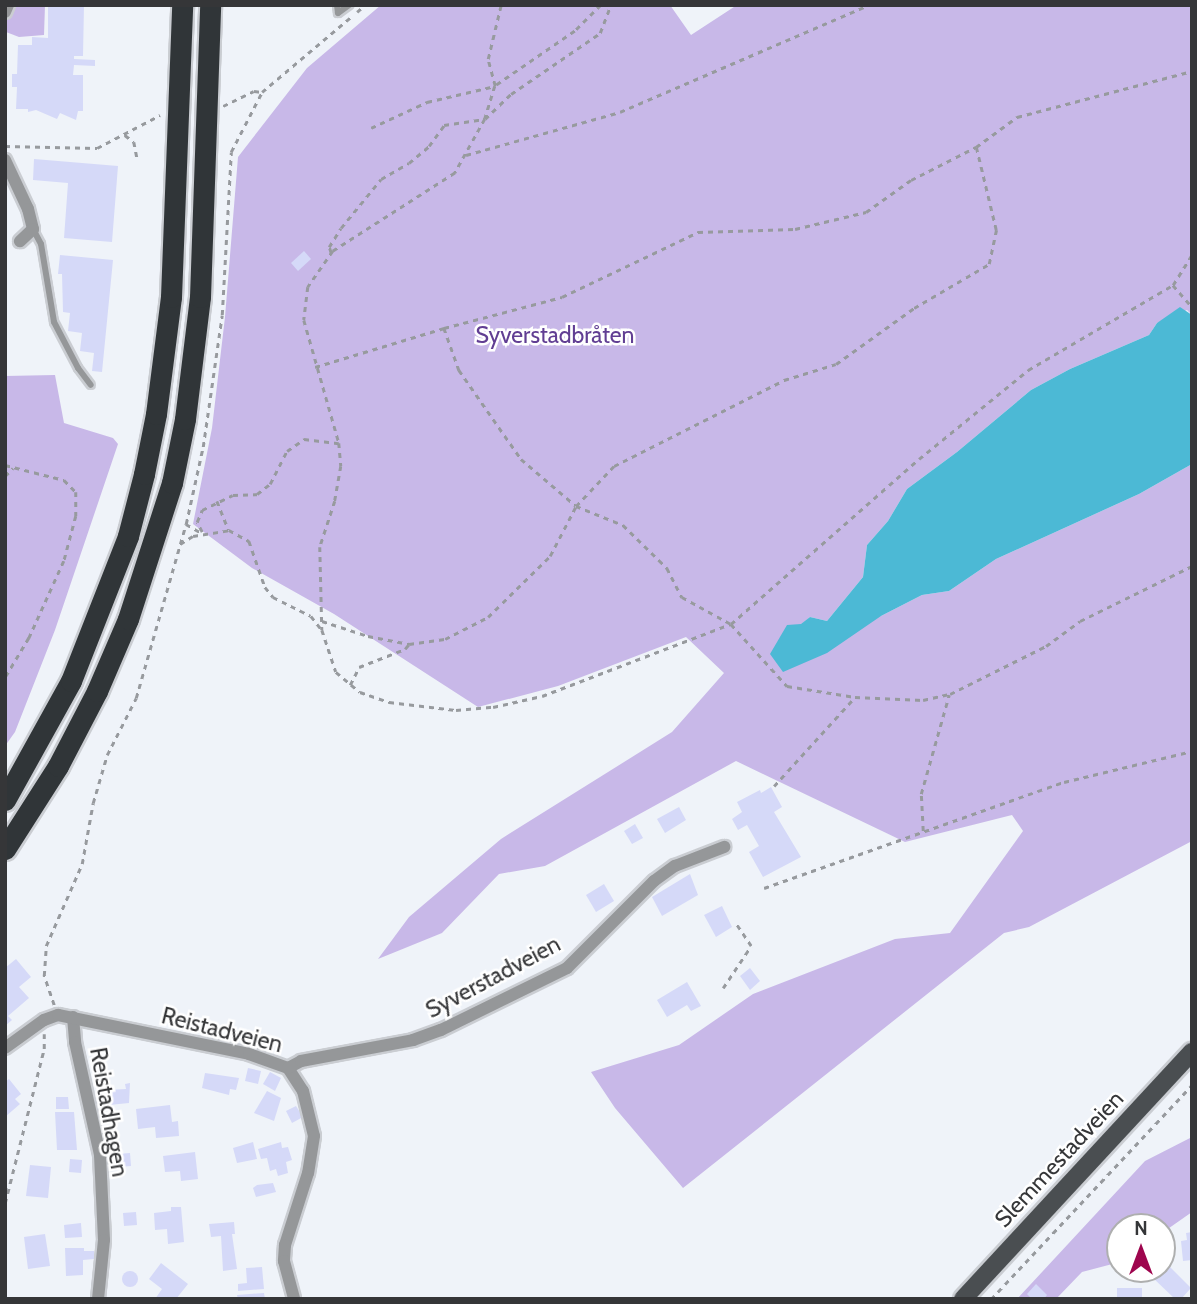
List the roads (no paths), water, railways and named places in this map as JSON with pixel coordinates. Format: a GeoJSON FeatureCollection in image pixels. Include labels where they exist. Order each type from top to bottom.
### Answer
{"type":"FeatureCollection","features":[{"type":"Feature","properties":{"kind":"highway"},"geometry":{"type":"LineString","coordinates":[[5,800],[34,752],[76,670],[128,536],[144,474],[158,402],[171,297],[182,5]]}},
{"type":"Feature","properties":{"kind":"highway"},"geometry":{"type":"LineString","coordinates":[[5,849],[58,766],[97,691],[128,619],[172,483],[194,356],[201,285],[210,5]]}},
{"type":"Feature","properties":{"kind":"main road","name":"Slemmestadveien"},"geometry":{"type":"LineString","coordinates":[[963,1299],[1192,1052]]}},
{"type":"Feature","properties":{"kind":"street"},"geometry":{"type":"LineString","coordinates":[[5,12],[8,5]]}},
{"type":"Feature","properties":{"kind":"street"},"geometry":{"type":"LineString","coordinates":[[5,159],[28,209],[33,229],[20,241]]}},
{"type":"Feature","properties":{"kind":"street","name":"Syverstadveien"},"geometry":{"type":"LineString","coordinates":[[288,1068],[301,1061],[413,1040],[441,1030],[567,968],[654,881],[676,866],[724,847]]}},
{"type":"Feature","properties":{"kind":"street","name":"Reistadveien"},"geometry":{"type":"LineString","coordinates":[[5,1048],[44,1020],[58,1015],[249,1054],[288,1068],[303,1091],[314,1136],[308,1173],[285,1245],[284,1261],[295,1299]]}},
{"type":"Feature","properties":{"kind":"street","name":"Reistadhagen"},"geometry":{"type":"LineString","coordinates":[[73,1017],[75,1042],[100,1155],[104,1240],[99,1299]]}},
{"type":"Feature","properties":{"kind":"lane"},"geometry":{"type":"LineString","coordinates":[[337,5],[338,13],[349,5]]}},
{"type":"Feature","properties":{"kind":"lane"},"geometry":{"type":"LineString","coordinates":[[33,229],[41,244],[54,322],[78,368],[91,384]]}},
{"type":"Feature","properties":{"kind":"water"},"geometry":{"type":"Polygon","coordinates":[[[1180,307],[1192,315],[1192,464],[1139,494],[996,559],[949,591],[922,595],[881,616],[827,653],[783,672],[770,654],[787,625],[801,624],[810,617],[827,621],[863,577],[867,545],[888,521],[907,489],[957,452],[1031,390],[1070,369],[1149,335],[1157,323],[1180,307]]]}},
{"type":"Feature","properties":{"kind":"park label","name":"Syverstadbråten"},"geometry":{"type":"Point","coordinates":[555,335]}}]}
